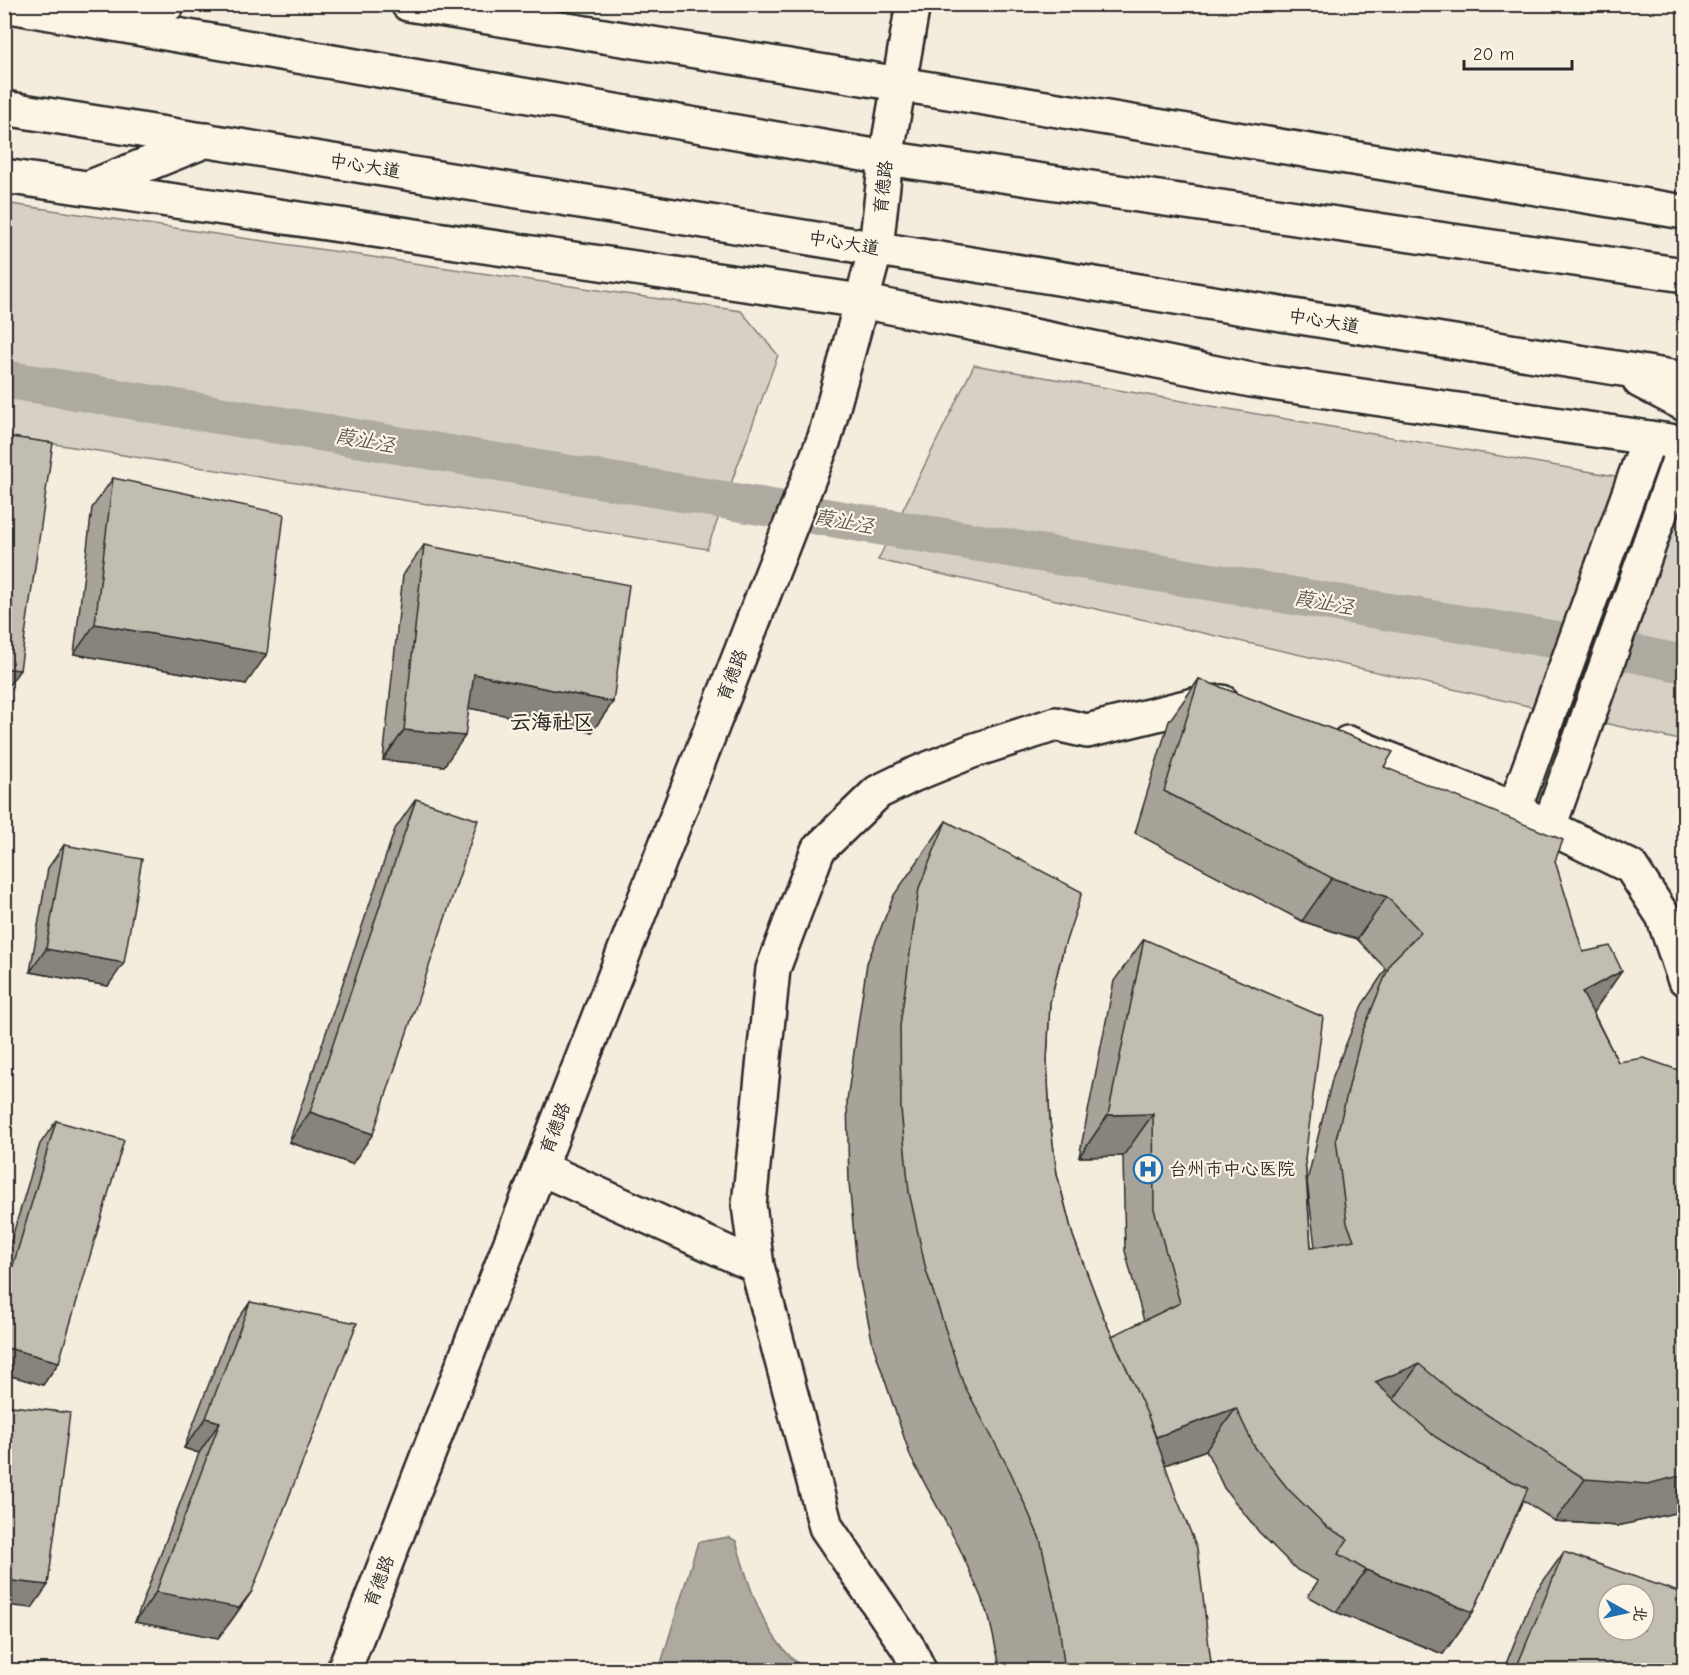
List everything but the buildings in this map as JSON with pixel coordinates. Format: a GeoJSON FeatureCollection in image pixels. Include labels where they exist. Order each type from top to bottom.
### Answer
{"type":"FeatureCollection","features":[{"type":"Feature","properties":{"kind":"main road"},"geometry":{"type":"LineString","coordinates":[[126,26],[168,4]]}},
{"type":"Feature","properties":{"kind":"main road"},"geometry":{"type":"LineString","coordinates":[[408,4],[898,86],[1684,212]]}},
{"type":"Feature","properties":{"kind":"main road","name":"育德路"},"geometry":{"type":"LineString","coordinates":[[344,1671],[825,437],[876,248],[886,158],[913,4]]}},
{"type":"Feature","properties":{"kind":"main road"},"geometry":{"type":"LineString","coordinates":[[4,5],[886,158],[1684,274]]}},
{"type":"Feature","properties":{"kind":"main road","name":"中心大道"},"geometry":{"type":"LineString","coordinates":[[4,108],[1684,379]]}},
{"type":"Feature","properties":{"kind":"main road"},"geometry":{"type":"LineString","coordinates":[[87,189],[207,141]]}},
{"type":"Feature","properties":{"kind":"main road"},"geometry":{"type":"LineString","coordinates":[[4,176],[861,301],[1251,380],[1684,445],[1549,827]]}},
{"type":"Feature","properties":{"kind":"main road"},"geometry":{"type":"LineString","coordinates":[[1614,368],[1684,404]]}},
{"type":"Feature","properties":{"kind":"main road"},"geometry":{"type":"LineString","coordinates":[[1514,810],[1649,438]]}},
{"type":"Feature","properties":{"kind":"main road"},"geometry":{"type":"LineString","coordinates":[[919,1671],[909,1649],[826,1527],[757,1266],[749,1205],[773,969],[818,850],[878,792],[913,774],[972,751],[1056,724],[1088,731],[1194,705],[1224,702],[1253,710]]}},
{"type":"Feature","properties":{"kind":"main road"},"geometry":{"type":"LineString","coordinates":[[1325,735],[1514,810],[1631,867],[1663,916],[1684,978]]}},
{"type":"Feature","properties":{"kind":"main road"},"geometry":{"type":"LineString","coordinates":[[540,1168],[757,1266]]}},
{"type":"Feature","properties":{"kind":"shaded area"},"geometry":{"type":"Polygon","coordinates":[[[4,203],[741,311],[778,355],[707,549],[5,436],[4,203]]]}},
{"type":"Feature","properties":{"kind":"shaded area"},"geometry":{"type":"Polygon","coordinates":[[[974,365],[1684,488],[1684,741],[878,560],[974,365]]]}},
{"type":"Feature","properties":{"kind":"shaded area"},"geometry":{"type":"Polygon","coordinates":[[[729,1537],[736,1541],[753,1595],[770,1629],[792,1659],[807,1670],[659,1670],[698,1542],[729,1537]]]}},
{"type":"Feature","properties":{"kind":"waterway","name":"葭沚泾"},"geometry":{"type":"LineString","coordinates":[[4,379],[1622,651],[1684,664]]}},
{"type":"Feature","properties":{"kind":"place","name":"台州市中心医院"},"geometry":{"type":"Point","coordinates":[1148,1169]}},
{"type":"Feature","properties":{"kind":"district","name":"云海社区"},"geometry":{"type":"Point","coordinates":[552,722]}}]}
